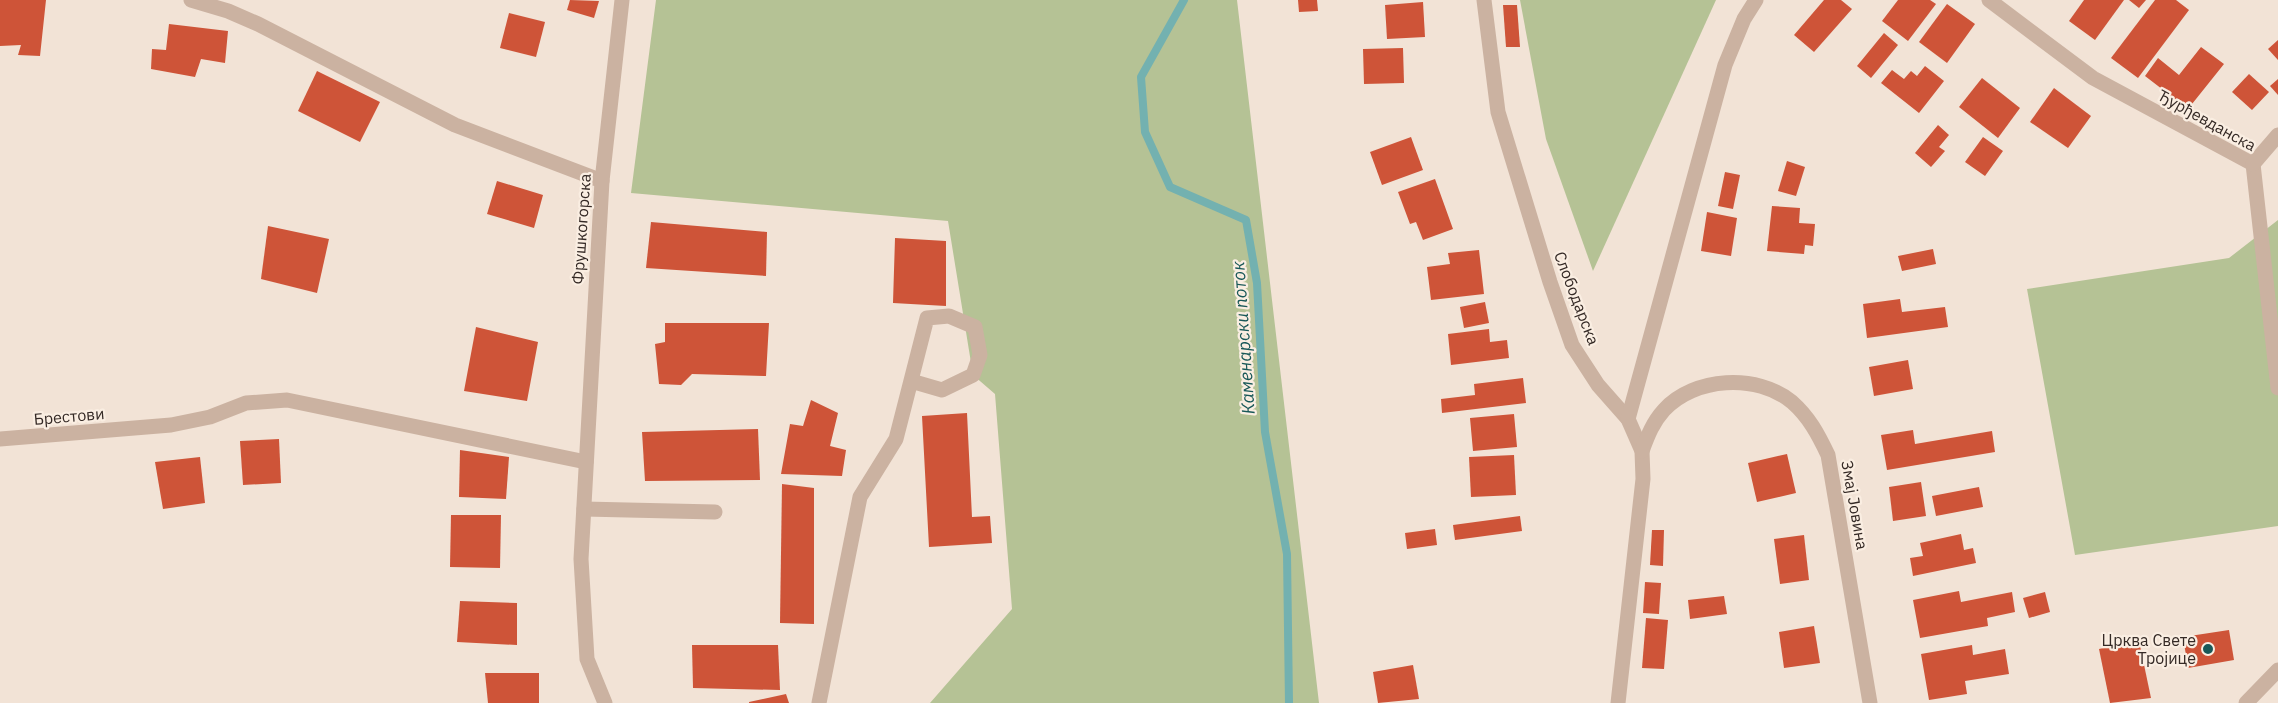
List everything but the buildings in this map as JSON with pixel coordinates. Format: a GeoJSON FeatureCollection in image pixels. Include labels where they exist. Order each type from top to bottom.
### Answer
{"type":"FeatureCollection","features":[{"type":"Feature","properties":{"kind":"street"},"geometry":{"type":"LineString","coordinates":[[191,0],[228,11],[258,24],[455,125],[602,181]]}},
{"type":"Feature","properties":{"kind":"street","name":"Фрушкогорска"},"geometry":{"type":"LineString","coordinates":[[604,703],[587,659],[581,559],[602,181],[622,0]]}},
{"type":"Feature","properties":{"kind":"street","name":"Слободарска"},"geometry":{"type":"LineString","coordinates":[[1484,0],[1498,112],[1550,282],[1572,345],[1598,385],[1628,419],[1642,451],[1643,479],[1618,703]]}},
{"type":"Feature","properties":{"kind":"street"},"geometry":{"type":"LineString","coordinates":[[1628,419],[1725,66],[1744,19],[1756,0]]}},
{"type":"Feature","properties":{"kind":"street","name":"Ђурђевданска"},"geometry":{"type":"LineString","coordinates":[[1989,0],[2093,78],[2253,164],[2278,388]]}},
{"type":"Feature","properties":{"kind":"street"},"geometry":{"type":"LineString","coordinates":[[2253,164],[2278,135]]}},
{"type":"Feature","properties":{"kind":"street"},"geometry":{"type":"LineString","coordinates":[[819,703],[860,497],[896,438],[927,318],[949,316],[975,327],[980,355],[974,375],[942,390],[911,381]]}},
{"type":"Feature","properties":{"kind":"street","name":"Змај Јовина"},"geometry":{"type":"LineString","coordinates":[[1642,451],[1651,427],[1665,408],[1693,390],[1726,382],[1760,386],[1790,400],[1814,424],[1828,455],[1870,703]]}},
{"type":"Feature","properties":{"kind":"street","name":"Брестови"},"geometry":{"type":"LineString","coordinates":[[0,439],[140,428],[210,417],[246,403],[288,400],[586,462]]}},
{"type":"Feature","properties":{"kind":"street"},"geometry":{"type":"LineString","coordinates":[[584,509],[715,512]]}},
{"type":"Feature","properties":{"kind":"street"},"geometry":{"type":"LineString","coordinates":[[2246,703],[2278,669]]}},
{"type":"Feature","properties":{"kind":"green space"},"geometry":{"type":"Polygon","coordinates":[[[656,0],[1237,0],[1319,703],[930,703],[1012,609],[995,394],[973,375],[948,221],[631,193],[656,0]]]}},
{"type":"Feature","properties":{"kind":"green space"},"geometry":{"type":"Polygon","coordinates":[[[1520,0],[1716,0],[1593,271],[1546,139],[1520,0]]]}},
{"type":"Feature","properties":{"kind":"green space"},"geometry":{"type":"Polygon","coordinates":[[[2278,220],[2278,526],[2075,555],[2027,289],[2229,258],[2278,220]]]}},
{"type":"Feature","properties":{"kind":"waterway","name":"Каменарски поток"},"geometry":{"type":"LineString","coordinates":[[1184,0],[1141,77],[1145,132],[1170,187],[1246,220],[1257,283],[1265,432],[1287,554],[1289,703]]}},
{"type":"Feature","properties":{"kind":"place","name":"Црква Свете Тројице"},"geometry":{"type":"Point","coordinates":[2208,649]}}]}
